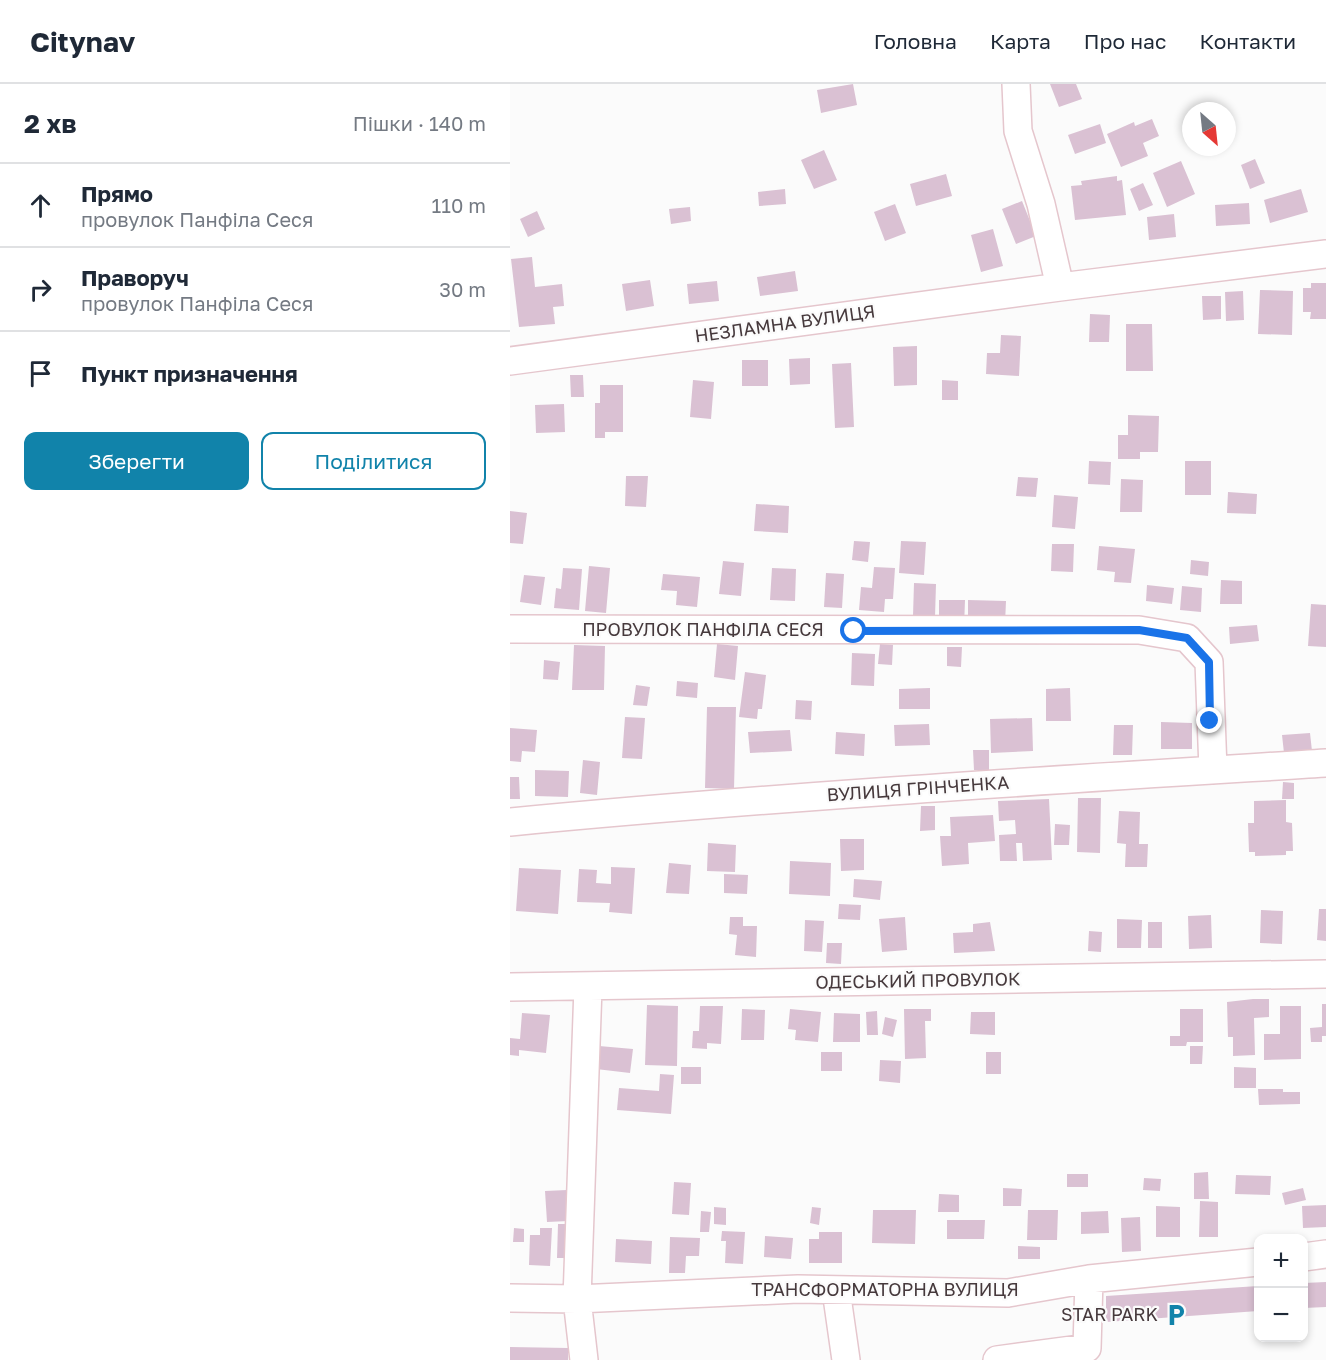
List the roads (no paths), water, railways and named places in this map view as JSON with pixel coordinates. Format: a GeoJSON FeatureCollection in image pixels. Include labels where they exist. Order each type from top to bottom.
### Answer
{"type":"FeatureCollection","features":[{"type":"Feature","properties":{"kind":"street"},"geometry":{"type":"LineString","coordinates":[[1017,84],[1018,131],[1041,204],[1060,287]]}},
{"type":"Feature","properties":{"kind":"street","name":"НЕЗЛАМНА ВУЛИЦЯ"},"geometry":{"type":"LineString","coordinates":[[510,361],[1060,287],[1326,254]]}},
{"type":"Feature","properties":{"kind":"street","name":"ПРОВУЛОК ПАНФІЛА СЕСЯ"},"geometry":{"type":"LineString","coordinates":[[510,629],[1139,630],[1187,638],[1209,662],[1213,770]]}},
{"type":"Feature","properties":{"kind":"street","name":"ВУЛИЦЯ ГРІНЧЕНКА"},"geometry":{"type":"LineString","coordinates":[[510,822],[670,806],[1326,763]]}},
{"type":"Feature","properties":{"kind":"street","name":"ОДЕСЬКИЙ ПРОВУЛОК"},"geometry":{"type":"LineString","coordinates":[[510,987],[1326,975]]}},
{"type":"Feature","properties":{"kind":"street"},"geometry":{"type":"LineString","coordinates":[[584,1360],[577,1299],[588,987]]}},
{"type":"Feature","properties":{"kind":"street"},"geometry":{"type":"LineString","coordinates":[[1308,1256],[1326,1254]]}},
{"type":"Feature","properties":{"kind":"street","name":"ТРАНСФОРМАТОРНА ВУЛИЦЯ"},"geometry":{"type":"LineString","coordinates":[[510,1298],[577,1299],[836,1290],[1008,1293],[1089,1280],[1254,1262]]}},
{"type":"Feature","properties":{"kind":"street"},"geometry":{"type":"LineString","coordinates":[[997,1360],[1087,1348],[1089,1280]]}},
{"type":"Feature","properties":{"kind":"street"},"geometry":{"type":"LineString","coordinates":[[836,1290],[846,1360]]}},
{"type":"Feature","properties":{"kind":"place","name":"STAR PARK"},"geometry":{"type":"Point","coordinates":[1176,1315]}}]}
